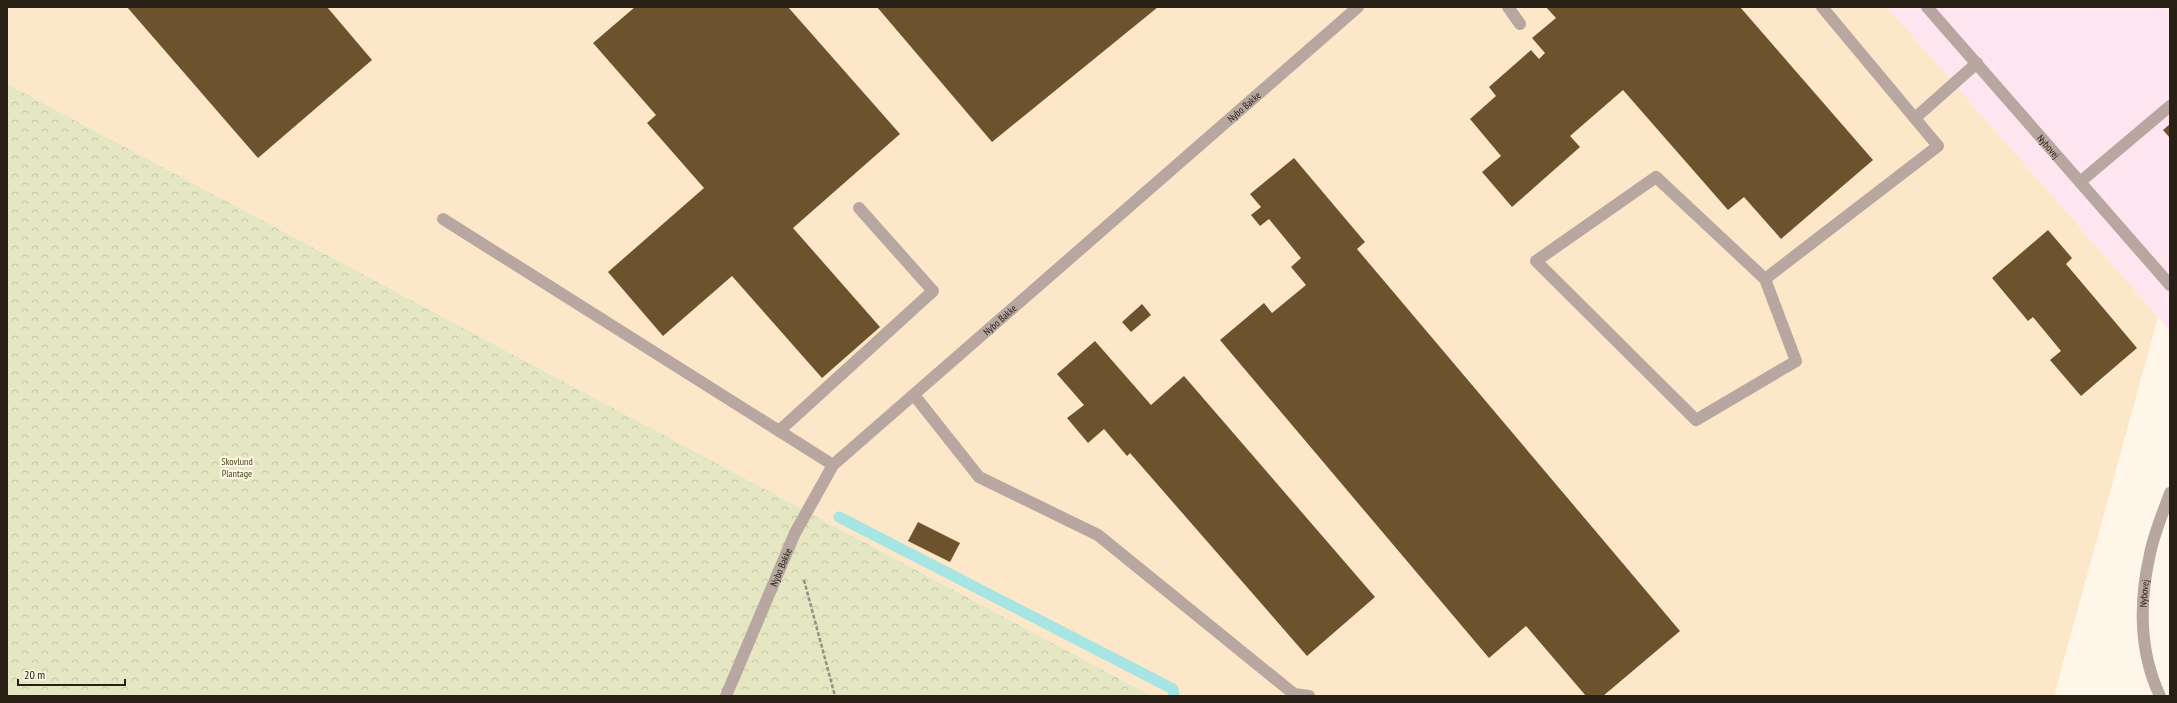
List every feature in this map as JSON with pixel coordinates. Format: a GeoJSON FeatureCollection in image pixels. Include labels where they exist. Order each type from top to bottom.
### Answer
{"type":"FeatureCollection","features":[{"type":"Feature","properties":{"kind":"street","name":"Nybo Bakke"},"geometry":{"type":"LineString","coordinates":[[726,696],[792,539],[833,465],[1358,7]]}},
{"type":"Feature","properties":{"kind":"street"},"geometry":{"type":"LineString","coordinates":[[1508,7],[1520,24]]}},
{"type":"Feature","properties":{"kind":"street"},"geometry":{"type":"LineString","coordinates":[[1765,279],[1938,146],[1822,7]]}},
{"type":"Feature","properties":{"kind":"street","name":"Nybovej"},"geometry":{"type":"LineString","coordinates":[[1927,7],[2170,284]]}},
{"type":"Feature","properties":{"kind":"street"},"geometry":{"type":"LineString","coordinates":[[1915,118],[1977,63]]}},
{"type":"Feature","properties":{"kind":"street"},"geometry":{"type":"LineString","coordinates":[[2080,182],[2170,106]]}},
{"type":"Feature","properties":{"kind":"street"},"geometry":{"type":"LineString","coordinates":[[1656,177],[1765,279],[1796,361],[1696,420],[1536,261],[1656,177]]}},
{"type":"Feature","properties":{"kind":"street"},"geometry":{"type":"LineString","coordinates":[[779,431],[933,291],[859,208]]}},
{"type":"Feature","properties":{"kind":"street"},"geometry":{"type":"LineString","coordinates":[[443,219],[833,465]]}},
{"type":"Feature","properties":{"kind":"street"},"geometry":{"type":"LineString","coordinates":[[914,395],[980,477],[1098,535],[1294,694],[1309,696]]}},
{"type":"Feature","properties":{"kind":"street","name":"Nybovej"},"geometry":{"type":"LineString","coordinates":[[2160,696],[2154,684],[2144,643],[2142,597],[2150,553],[2170,493]]}},
{"type":"Feature","properties":{"kind":"path"},"geometry":{"type":"LineString","coordinates":[[792,539],[835,696]]}},
{"type":"Feature","properties":{"kind":"shaded area"},"geometry":{"type":"Polygon","coordinates":[[[7,7],[1887,7],[2158,317],[2055,692],[2057,696],[1152,696],[7,84],[7,7]]]}},
{"type":"Feature","properties":{"kind":"shaded area"},"geometry":{"type":"Polygon","coordinates":[[[1887,7],[2170,7],[2170,331],[2158,317],[1887,7]]]}},
{"type":"Feature","properties":{"kind":"green space","name":"Skovlund Plantage"},"geometry":{"type":"Polygon","coordinates":[[[7,84],[1152,696],[7,696],[7,84]]]}},
{"type":"Feature","properties":{"kind":"building"},"geometry":{"type":"Polygon","coordinates":[[[127,7],[327,7],[372,60],[258,158],[127,7]]]}},
{"type":"Feature","properties":{"kind":"building"},"geometry":{"type":"Polygon","coordinates":[[[635,7],[788,7],[900,134],[793,228],[880,327],[822,378],[732,276],[663,336],[608,272],[704,188],[647,123],[656,115],[593,43],[635,7]]]}},
{"type":"Feature","properties":{"kind":"building"},"geometry":{"type":"Polygon","coordinates":[[[877,7],[1158,7],[992,142],[877,7]]]}},
{"type":"Feature","properties":{"kind":"building"},"geometry":{"type":"Polygon","coordinates":[[[1546,7],[1740,7],[1873,160],[1781,239],[1744,197],[1728,210],[1623,90],[1570,136],[1580,147],[1512,207],[1482,172],[1501,156],[1470,119],[1496,96],[1489,87],[1531,50],[1539,59],[1545,53],[1532,38],[1556,18],[1546,7]]]}},
{"type":"Feature","properties":{"kind":"building"},"geometry":{"type":"Polygon","coordinates":[[[2170,124],[2170,138],[2163,130],[2170,124]]]}},
{"type":"Feature","properties":{"kind":"building"},"geometry":{"type":"Polygon","coordinates":[[[1294,158],[1365,242],[1357,249],[1680,631],[1603,696],[1586,696],[1526,626],[1489,658],[1220,340],[1264,303],[1272,313],[1306,285],[1291,267],[1301,258],[1269,219],[1260,226],[1251,215],[1261,207],[1250,194],[1294,158]]]}},
{"type":"Feature","properties":{"kind":"building"},"geometry":{"type":"Polygon","coordinates":[[[2048,230],[2072,258],[2066,264],[2137,348],[2081,396],[2050,360],[2061,351],[2033,317],[2028,321],[1992,278],[2048,230]]]}},
{"type":"Feature","properties":{"kind":"building"},"geometry":{"type":"Polygon","coordinates":[[[1142,304],[1151,315],[1131,332],[1122,322],[1142,304]]]}},
{"type":"Feature","properties":{"kind":"building"},"geometry":{"type":"Polygon","coordinates":[[[1095,341],[1151,405],[1184,376],[1375,597],[1307,656],[1130,453],[1127,456],[1104,429],[1088,443],[1067,418],[1084,405],[1057,374],[1095,341]]]}},
{"type":"Feature","properties":{"kind":"building"},"geometry":{"type":"Polygon","coordinates":[[[918,522],[960,543],[950,562],[908,541],[918,522]]]}},
{"type":"Feature","properties":{"kind":"waterway"},"geometry":{"type":"LineString","coordinates":[[839,517],[1173,689],[1174,696]]}}]}
